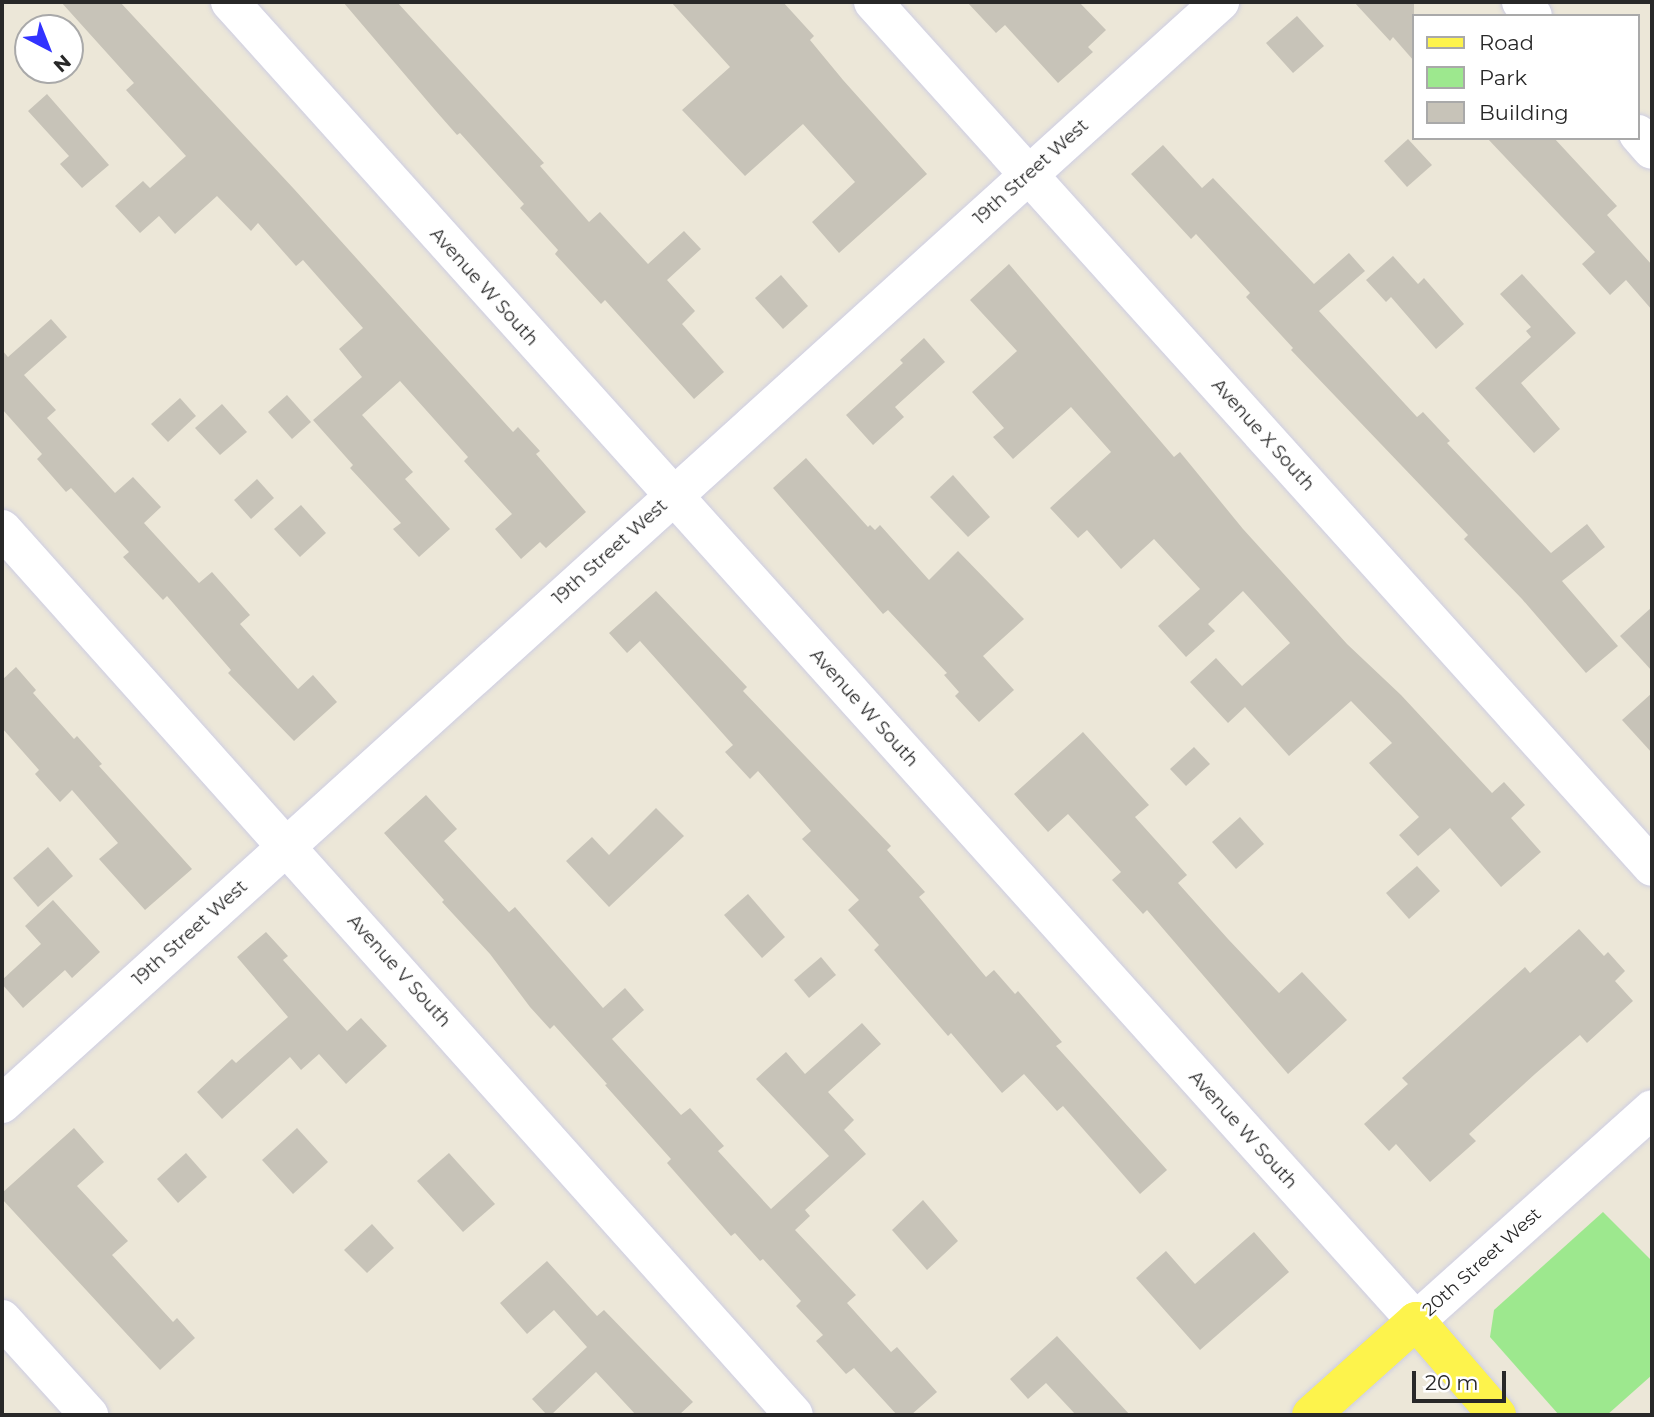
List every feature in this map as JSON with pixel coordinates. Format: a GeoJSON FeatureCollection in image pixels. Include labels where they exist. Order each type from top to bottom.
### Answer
{"type":"FeatureCollection","features":[{"type":"Feature","properties":{"kind":"main road","name":"20th Street West"},"geometry":{"type":"LineString","coordinates":[[1311,1415],[1416,1321]]}},
{"type":"Feature","properties":{"kind":"main road","name":"Avenue W South"},"geometry":{"type":"LineString","coordinates":[[1416,1321],[1497,1415]]}},
{"type":"Feature","properties":{"kind":"street","name":"Avenue W South"},"geometry":{"type":"LineString","coordinates":[[230,2],[1416,1321]]}},
{"type":"Feature","properties":{"kind":"street","name":"Avenue X South"},"geometry":{"type":"LineString","coordinates":[[873,2],[1652,867]]}},
{"type":"Feature","properties":{"kind":"street","name":"19th Street West"},"geometry":{"type":"LineString","coordinates":[[2,1104],[1220,2]]}},
{"type":"Feature","properties":{"kind":"street"},"geometry":{"type":"LineString","coordinates":[[1640,136],[1652,150]]}},
{"type":"Feature","properties":{"kind":"street","name":"Avenue V South"},"geometry":{"type":"LineString","coordinates":[[2,529],[794,1415]]}},
{"type":"Feature","properties":{"kind":"street","name":"20th Street West"},"geometry":{"type":"LineString","coordinates":[[1416,1321],[1652,1109]]}},
{"type":"Feature","properties":{"kind":"street"},"geometry":{"type":"LineString","coordinates":[[2,1319],[89,1415]]}},
{"type":"Feature","properties":{"kind":"green space"},"geometry":{"type":"Polygon","coordinates":[[[1603,1212],[1652,1261],[1652,1375],[1607,1415],[1559,1415],[1490,1337],[1494,1310],[1603,1212]]]}},
{"type":"Feature","properties":{"kind":"building"},"geometry":{"type":"Polygon","coordinates":[[[61,2],[120,2],[294,189],[513,432],[518,427],[540,451],[536,454],[586,512],[546,548],[540,542],[521,559],[495,529],[512,514],[464,461],[468,457],[400,381],[362,415],[413,472],[405,479],[450,529],[419,557],[393,529],[401,523],[350,468],[353,465],[313,420],[362,377],[339,349],[363,328],[303,260],[296,266],[258,223],[251,231],[217,196],[175,234],[159,216],[140,233],[115,206],[143,181],[150,188],[186,156],[126,90],[134,83],[84,28],[84,14],[72,14],[61,2]]]}},
{"type":"Feature","properties":{"kind":"building"},"geometry":{"type":"Polygon","coordinates":[[[343,2],[397,2],[544,163],[540,166],[589,222],[600,212],[648,264],[684,231],[701,249],[667,280],[695,311],[682,324],[724,372],[694,399],[605,300],[601,304],[555,254],[558,250],[520,208],[524,204],[460,133],[457,135],[343,2]]]}},
{"type":"Feature","properties":{"kind":"building"},"geometry":{"type":"Polygon","coordinates":[[[671,2],[783,2],[814,36],[810,40],[843,80],[927,174],[839,253],[812,222],[855,182],[803,124],[745,176],[682,110],[730,67],[671,2]]]}},
{"type":"Feature","properties":{"kind":"building"},"geometry":{"type":"Polygon","coordinates":[[[967,2],[1079,2],[1106,30],[1088,47],[1093,52],[1058,83],[1005,25],[996,33],[967,2]]]}},
{"type":"Feature","properties":{"kind":"building"},"geometry":{"type":"Polygon","coordinates":[[[1354,2],[1414,2],[1412,59],[1393,37],[1390,41],[1354,2]]]}},
{"type":"Feature","properties":{"kind":"building"},"geometry":{"type":"Polygon","coordinates":[[[1297,16],[1324,46],[1293,73],[1266,43],[1297,16]]]}},
{"type":"Feature","properties":{"kind":"building"},"geometry":{"type":"Polygon","coordinates":[[[47,94],[109,165],[82,188],[60,164],[69,156],[28,111],[47,94]]]}},
{"type":"Feature","properties":{"kind":"building"},"geometry":{"type":"Polygon","coordinates":[[[1408,139],[1432,165],[1407,187],[1384,161],[1408,139]]]}},
{"type":"Feature","properties":{"kind":"building"},"geometry":{"type":"Polygon","coordinates":[[[1489,140],[1556,140],[1617,206],[1607,215],[1652,265],[1652,310],[1626,280],[1610,295],[1582,264],[1595,252],[1489,140]]]}},
{"type":"Feature","properties":{"kind":"building"},"geometry":{"type":"Polygon","coordinates":[[[1163,145],[1202,188],[1213,178],[1314,284],[1349,253],[1365,271],[1319,311],[1417,417],[1423,412],[1450,441],[1447,443],[1551,553],[1587,524],[1605,547],[1562,581],[1618,646],[1586,673],[1522,599],[1464,539],[1468,535],[1291,350],[1293,348],[1246,297],[1250,293],[1196,234],[1191,239],[1131,174],[1163,145]]]}},
{"type":"Feature","properties":{"kind":"building"},"geometry":{"type":"Polygon","coordinates":[[[1393,256],[1418,284],[1424,278],[1464,324],[1436,349],[1391,297],[1386,302],[1366,280],[1393,256]]]}},
{"type":"Feature","properties":{"kind":"building"},"geometry":{"type":"Polygon","coordinates":[[[1009,264],[1174,457],[1180,452],[1243,529],[1347,644],[1401,695],[1492,793],[1504,782],[1525,805],[1511,818],[1541,852],[1501,887],[1450,828],[1418,856],[1399,835],[1419,817],[1369,763],[1392,743],[1351,701],[1289,756],[1245,707],[1228,723],[1190,682],[1216,658],[1242,686],[1290,643],[1243,591],[1208,624],[1215,631],[1186,657],[1158,626],[1200,589],[1154,539],[1121,569],[1087,530],[1078,538],[1050,508],[1111,452],[1071,407],[1013,459],[993,437],[1004,428],[972,392],[1017,351],[970,300],[1009,264]]]}},
{"type":"Feature","properties":{"kind":"building"},"geometry":{"type":"Polygon","coordinates":[[[1522,274],[1576,333],[1521,383],[1560,429],[1534,453],[1475,388],[1531,337],[1526,331],[1531,327],[1500,294],[1522,274]]]}},
{"type":"Feature","properties":{"kind":"building"},"geometry":{"type":"Polygon","coordinates":[[[781,275],[808,306],[783,329],[755,298],[781,275]]]}},
{"type":"Feature","properties":{"kind":"building"},"geometry":{"type":"Polygon","coordinates":[[[51,319],[67,337],[24,375],[56,410],[47,418],[115,493],[133,477],[161,507],[144,523],[199,583],[212,572],[250,615],[240,624],[298,689],[313,675],[337,702],[294,741],[228,673],[231,670],[167,596],[163,600],[123,557],[129,552],[71,488],[66,492],[37,459],[42,454],[2,409],[2,350],[8,357],[51,319]]]}},
{"type":"Feature","properties":{"kind":"building"},"geometry":{"type":"Polygon","coordinates":[[[924,338],[945,362],[895,407],[904,417],[873,445],[846,415],[903,363],[900,360],[924,338]]]}},
{"type":"Feature","properties":{"kind":"building"},"geometry":{"type":"Polygon","coordinates":[[[287,395],[311,422],[292,439],[268,412],[287,395]]]}},
{"type":"Feature","properties":{"kind":"building"},"geometry":{"type":"Polygon","coordinates":[[[180,398],[196,416],[168,442],[151,424],[180,398]]]}},
{"type":"Feature","properties":{"kind":"building"},"geometry":{"type":"Polygon","coordinates":[[[222,404],[247,432],[220,455],[195,428],[222,404]]]}},
{"type":"Feature","properties":{"kind":"building"},"geometry":{"type":"Polygon","coordinates":[[[806,458],[868,527],[870,525],[875,530],[880,525],[929,580],[958,551],[1024,619],[983,656],[1014,690],[979,722],[955,696],[959,692],[944,675],[947,673],[888,610],[883,614],[773,488],[806,458]]]}},
{"type":"Feature","properties":{"kind":"building"},"geometry":{"type":"Polygon","coordinates":[[[953,475],[990,517],[968,537],[930,497],[953,475]]]}},
{"type":"Feature","properties":{"kind":"building"},"geometry":{"type":"Polygon","coordinates":[[[257,479],[274,498],[251,519],[234,500],[257,479]]]}},
{"type":"Feature","properties":{"kind":"building"},"geometry":{"type":"Polygon","coordinates":[[[301,505],[326,533],[300,557],[274,529],[301,505]]]}},
{"type":"Feature","properties":{"kind":"building"},"geometry":{"type":"Polygon","coordinates":[[[656,591],[747,687],[743,691],[891,846],[887,850],[925,892],[919,897],[986,977],[994,970],[1015,994],[1018,991],[1062,1042],[1056,1046],[1167,1170],[1140,1194],[1063,1106],[1057,1111],[1024,1074],[1002,1093],[951,1033],[948,1036],[874,950],[879,945],[848,910],[859,900],[802,839],[811,831],[758,771],[750,779],[725,752],[733,745],[640,641],[627,653],[609,633],[656,591]]]}},
{"type":"Feature","properties":{"kind":"building"},"geometry":{"type":"Polygon","coordinates":[[[1652,607],[1652,671],[1620,636],[1652,607]]]}},
{"type":"Feature","properties":{"kind":"building"},"geometry":{"type":"Polygon","coordinates":[[[16,667],[36,690],[33,693],[74,739],[77,736],[102,764],[99,766],[192,869],[145,910],[99,859],[118,843],[72,790],[60,802],[35,774],[39,770],[2,728],[2,680],[16,667]]]}},
{"type":"Feature","properties":{"kind":"building"},"geometry":{"type":"Polygon","coordinates":[[[1652,693],[1652,753],[1622,720],[1652,693]]]}},
{"type":"Feature","properties":{"kind":"building"},"geometry":{"type":"Polygon","coordinates":[[[1083,732],[1149,805],[1135,817],[1187,875],[1178,883],[1228,939],[1279,993],[1302,972],[1347,1020],[1288,1074],[1147,910],[1143,914],[1112,880],[1121,872],[1068,814],[1048,832],[1014,794],[1083,732]]]}},
{"type":"Feature","properties":{"kind":"building"},"geometry":{"type":"Polygon","coordinates":[[[1194,747],[1210,764],[1186,786],[1170,769],[1194,747]]]}},
{"type":"Feature","properties":{"kind":"building"},"geometry":{"type":"Polygon","coordinates":[[[426,795],[457,829],[444,841],[509,912],[515,907],[603,1008],[625,988],[644,1010],[612,1039],[681,1115],[690,1108],[724,1146],[718,1151],[771,1209],[829,1156],[756,1079],[786,1052],[805,1074],[862,1023],[881,1044],[828,1092],[854,1120],[844,1130],[866,1154],[805,1210],[810,1216],[795,1230],[856,1295],[847,1303],[891,1352],[897,1347],[937,1392],[911,1415],[897,1415],[854,1368],[846,1374],[816,1341],[823,1335],[796,1306],[801,1301],[735,1233],[731,1236],[667,1163],[671,1159],[605,1085],[607,1084],[554,1025],[550,1029],[530,1007],[490,954],[384,833],[426,795]]]}},
{"type":"Feature","properties":{"kind":"building"},"geometry":{"type":"Polygon","coordinates":[[[656,808],[684,836],[609,907],[566,861],[592,837],[609,855],[656,808]]]}},
{"type":"Feature","properties":{"kind":"building"},"geometry":{"type":"Polygon","coordinates":[[[1240,817],[1264,844],[1236,869],[1212,842],[1240,817]]]}},
{"type":"Feature","properties":{"kind":"building"},"geometry":{"type":"Polygon","coordinates":[[[48,847],[73,876],[38,907],[13,878],[48,847]]]}},
{"type":"Feature","properties":{"kind":"building"},"geometry":{"type":"Polygon","coordinates":[[[1417,866],[1440,891],[1409,919],[1386,893],[1417,866]]]}},
{"type":"Feature","properties":{"kind":"building"},"geometry":{"type":"Polygon","coordinates":[[[748,894],[785,937],[762,958],[724,915],[748,894]]]}},
{"type":"Feature","properties":{"kind":"building"},"geometry":{"type":"Polygon","coordinates":[[[53,900],[100,952],[72,978],[65,970],[23,1008],[2,984],[2,980],[41,944],[25,926],[53,900]]]}},
{"type":"Feature","properties":{"kind":"building"},"geometry":{"type":"Polygon","coordinates":[[[1579,929],[1604,956],[1608,952],[1625,971],[1615,981],[1633,1001],[1587,1043],[1580,1035],[1535,1074],[1469,1134],[1476,1141],[1430,1182],[1396,1144],[1389,1151],[1364,1124],[1408,1084],[1402,1078],[1525,967],[1530,973],[1579,929]]]}},
{"type":"Feature","properties":{"kind":"building"},"geometry":{"type":"Polygon","coordinates":[[[266,932],[288,956],[283,960],[347,1031],[361,1018],[387,1046],[346,1084],[319,1054],[301,1070],[290,1057],[222,1119],[197,1092],[232,1059],[236,1063],[288,1017],[237,957],[266,932]]]}},
{"type":"Feature","properties":{"kind":"building"},"geometry":{"type":"Polygon","coordinates":[[[821,957],[836,975],[809,998],[794,980],[821,957]]]}},
{"type":"Feature","properties":{"kind":"building"},"geometry":{"type":"Polygon","coordinates":[[[74,1128],[104,1162],[77,1186],[128,1241],[112,1255],[173,1322],[177,1318],[195,1338],[160,1370],[2,1199],[2,1193],[74,1128]]]}},
{"type":"Feature","properties":{"kind":"building"},"geometry":{"type":"Polygon","coordinates":[[[297,1128],[328,1162],[293,1194],[262,1160],[297,1128]]]}},
{"type":"Feature","properties":{"kind":"building"},"geometry":{"type":"Polygon","coordinates":[[[186,1153],[207,1177],[178,1203],[157,1179],[186,1153]]]}},
{"type":"Feature","properties":{"kind":"building"},"geometry":{"type":"Polygon","coordinates":[[[449,1153],[495,1204],[463,1232],[417,1181],[449,1153]]]}},
{"type":"Feature","properties":{"kind":"building"},"geometry":{"type":"Polygon","coordinates":[[[923,1200],[958,1241],[927,1270],[892,1230],[923,1200]]]}},
{"type":"Feature","properties":{"kind":"building"},"geometry":{"type":"Polygon","coordinates":[[[372,1224],[394,1248],[367,1273],[344,1250],[372,1224]]]}},
{"type":"Feature","properties":{"kind":"building"},"geometry":{"type":"Polygon","coordinates":[[[1254,1232],[1289,1272],[1200,1350],[1136,1278],[1166,1251],[1195,1284],[1254,1232]]]}},
{"type":"Feature","properties":{"kind":"building"},"geometry":{"type":"Polygon","coordinates":[[[547,1261],[597,1316],[604,1310],[693,1402],[679,1415],[636,1415],[596,1372],[551,1415],[547,1415],[532,1399],[587,1347],[554,1310],[527,1334],[500,1303],[547,1261]]]}},
{"type":"Feature","properties":{"kind":"building"},"geometry":{"type":"Polygon","coordinates":[[[1057,1336],[1130,1415],[1076,1415],[1046,1383],[1028,1399],[1010,1379],[1057,1336]]]}}]}
